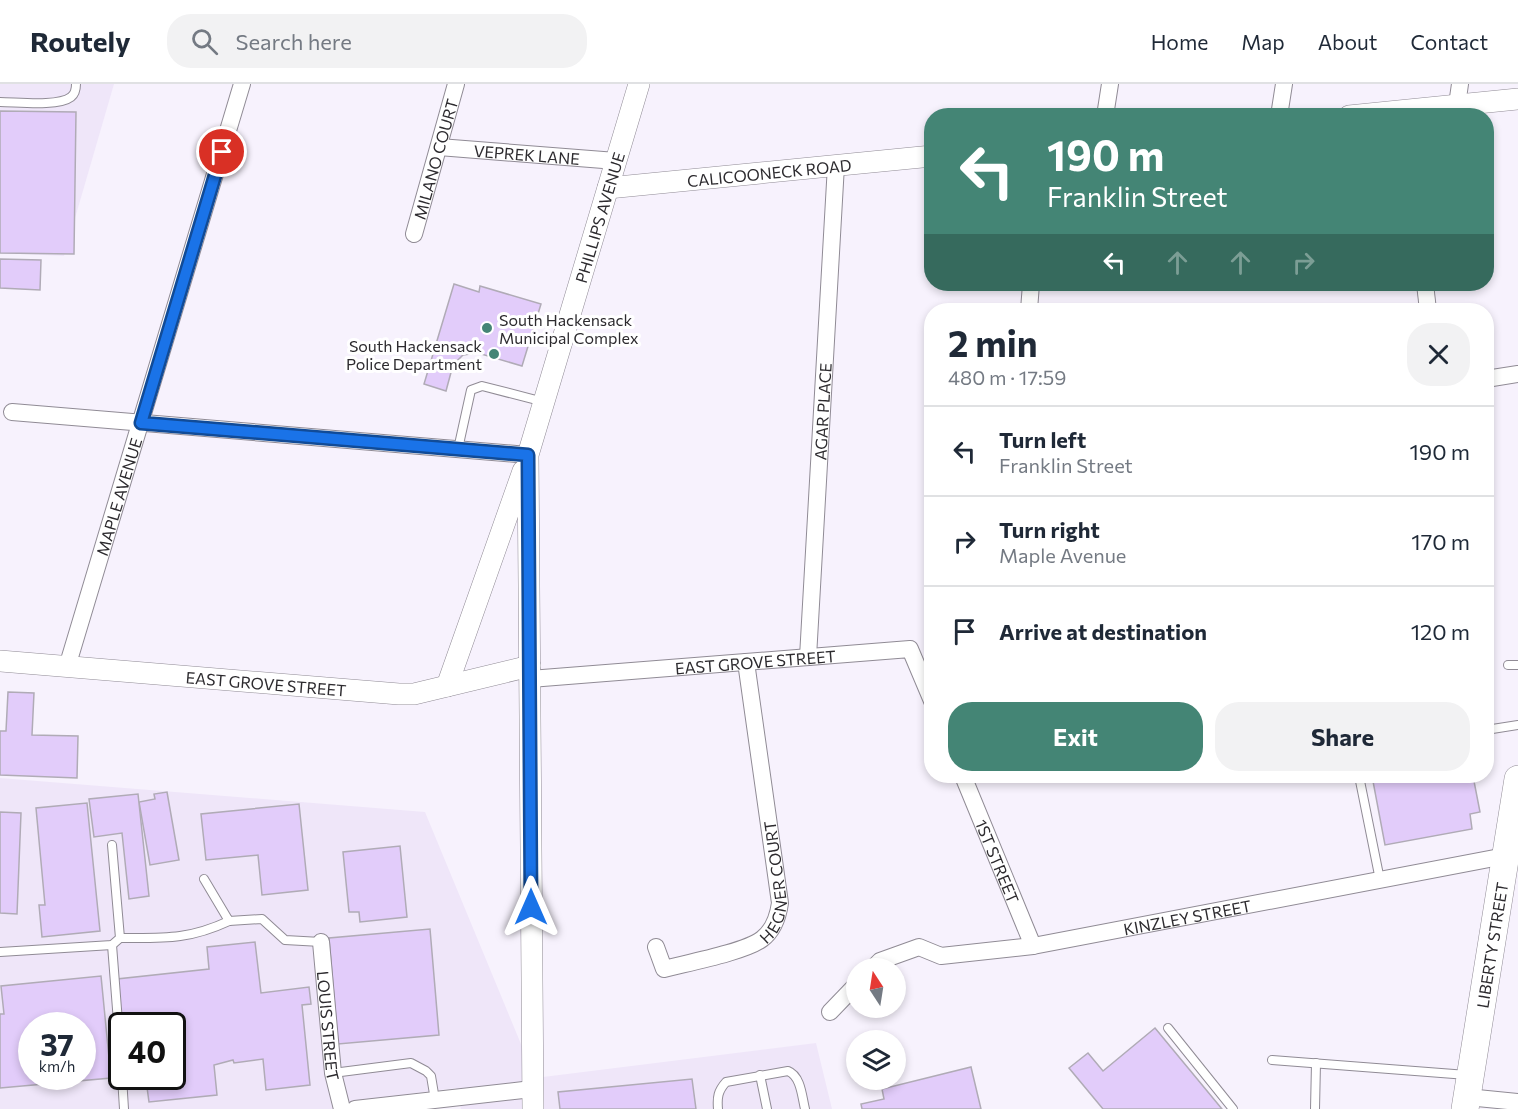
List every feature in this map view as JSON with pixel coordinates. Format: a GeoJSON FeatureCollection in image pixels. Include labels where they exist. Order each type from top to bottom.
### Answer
{"type":"FeatureCollection","features":[{"type":"Feature","properties":{"kind":"main road","name":"LIBERTY STREET"},"geometry":{"type":"LineString","coordinates":[[1468,1094],[1518,779]]}},
{"type":"Feature","properties":{"kind":"street","name":"MAPLE AVENUE"},"geometry":{"type":"LineString","coordinates":[[67,667],[243,84]]}},
{"type":"Feature","properties":{"kind":"street","name":"MILANO COURT"},"geometry":{"type":"LineString","coordinates":[[414,234],[456,84]]}},
{"type":"Feature","properties":{"kind":"street","name":"PHILLIPS AVENUE"},"geometry":{"type":"LineString","coordinates":[[447,686],[528,455],[639,84]]}},
{"type":"Feature","properties":{"kind":"street"},"geometry":{"type":"LineString","coordinates":[[1106,108],[1110,84]]}},
{"type":"Feature","properties":{"kind":"street"},"geometry":{"type":"LineString","coordinates":[[1280,108],[1284,84]]}},
{"type":"Feature","properties":{"kind":"street"},"geometry":{"type":"LineString","coordinates":[[1431,108],[1459,94],[1518,99]]}},
{"type":"Feature","properties":{"kind":"street","name":"VEPREK LANE"},"geometry":{"type":"LineString","coordinates":[[439,147],[616,161]]}},
{"type":"Feature","properties":{"kind":"street","name":"CALICOONECK ROAD"},"geometry":{"type":"LineString","coordinates":[[608,188],[924,157]]}},
{"type":"Feature","properties":{"kind":"street","name":"AGAR PLACE"},"geometry":{"type":"LineString","coordinates":[[808,657],[836,165]]}},
{"type":"Feature","properties":{"kind":"street"},"geometry":{"type":"LineString","coordinates":[[1494,378],[1518,374]]}},
{"type":"Feature","properties":{"kind":"street"},"geometry":{"type":"LineString","coordinates":[[12,412],[528,455]]}},
{"type":"Feature","properties":{"kind":"street","name":"PHILLIPS AVENUE"},"geometry":{"type":"LineString","coordinates":[[528,455],[533,1099]]}},
{"type":"Feature","properties":{"kind":"street","name":"EAST GROVE STREET"},"geometry":{"type":"LineString","coordinates":[[0,661],[399,694],[530,672],[746,662],[910,649],[924,682]]}},
{"type":"Feature","properties":{"kind":"street","name":"HEGNER COURT"},"geometry":{"type":"LineString","coordinates":[[656,947],[664,969],[749,946],[762,939],[772,928],[778,916],[780,903],[746,662]]}},
{"type":"Feature","properties":{"kind":"street","name":"1ST STREET"},"geometry":{"type":"LineString","coordinates":[[966,783],[1033,946]]}},
{"type":"Feature","properties":{"kind":"street","name":"KINZLEY STREET"},"geometry":{"type":"LineString","coordinates":[[888,958],[919,947],[941,956],[1033,946],[1505,856]]}},
{"type":"Feature","properties":{"kind":"street","name":"LOUIS STREET"},"geometry":{"type":"LineString","coordinates":[[321,942],[333,1072],[342,1109]]}},
{"type":"Feature","properties":{"kind":"street"},"geometry":{"type":"LineString","coordinates":[[830,1012],[846,995]]}},
{"type":"Feature","properties":{"kind":"street"},"geometry":{"type":"LineString","coordinates":[[1468,1094],[1518,1102]]}},
{"type":"Feature","properties":{"kind":"street"},"geometry":{"type":"LineString","coordinates":[[355,1109],[380,1108],[435,1100],[533,1099]]}},
{"type":"Feature","properties":{"kind":"lane"},"geometry":{"type":"LineString","coordinates":[[0,102],[55,103],[72,97],[76,91],[76,84]]}},
{"type":"Feature","properties":{"kind":"lane"},"geometry":{"type":"LineString","coordinates":[[458,449],[471,390],[482,386],[544,402]]}},
{"type":"Feature","properties":{"kind":"lane"},"geometry":{"type":"LineString","coordinates":[[1508,665],[1518,665]]}},
{"type":"Feature","properties":{"kind":"lane"},"geometry":{"type":"LineString","coordinates":[[1494,729],[1518,725]]}},
{"type":"Feature","properties":{"kind":"lane"},"geometry":{"type":"LineString","coordinates":[[1360,783],[1380,880]]}},
{"type":"Feature","properties":{"kind":"lane"},"geometry":{"type":"LineString","coordinates":[[112,845],[120,938]]}},
{"type":"Feature","properties":{"kind":"lane"},"geometry":{"type":"LineString","coordinates":[[204,879],[229,921]]}},
{"type":"Feature","properties":{"kind":"lane"},"geometry":{"type":"LineString","coordinates":[[0,952],[112,945],[120,938],[190,936],[229,921],[262,919],[285,940],[321,942]]}},
{"type":"Feature","properties":{"kind":"lane"},"geometry":{"type":"LineString","coordinates":[[112,945],[117,1012]]}},
{"type":"Feature","properties":{"kind":"lane"},"geometry":{"type":"LineString","coordinates":[[1168,1028],[1233,1109]]}},
{"type":"Feature","properties":{"kind":"lane"},"geometry":{"type":"LineString","coordinates":[[1272,1060],[1316,1063],[1468,1094]]}},
{"type":"Feature","properties":{"kind":"lane"},"geometry":{"type":"LineString","coordinates":[[333,1072],[411,1063],[431,1076],[435,1100]]}},
{"type":"Feature","properties":{"kind":"lane"},"geometry":{"type":"LineString","coordinates":[[1315,1109],[1316,1063]]}},
{"type":"Feature","properties":{"kind":"lane"},"geometry":{"type":"LineString","coordinates":[[718,1109],[719,1089],[726,1082],[788,1071],[793,1072],[798,1079],[805,1109]]}},
{"type":"Feature","properties":{"kind":"lane"},"geometry":{"type":"LineString","coordinates":[[760,1075],[767,1109]]}},
{"type":"Feature","properties":{"kind":"lane"},"geometry":{"type":"LineString","coordinates":[[123,1090],[124,1109]]}},
{"type":"Feature","properties":{"kind":"shaded area"},"geometry":{"type":"Polygon","coordinates":[[[0,84],[114,84],[64,256],[0,253],[0,84]]]}},
{"type":"Feature","properties":{"kind":"shaded area"},"geometry":{"type":"Polygon","coordinates":[[[0,778],[425,812],[535,1078],[816,1043],[832,1109],[461,1109],[456,1088],[408,1094],[406,1109],[0,1109],[0,778]]]}},
{"type":"Feature","properties":{"kind":"building"},"geometry":{"type":"Polygon","coordinates":[[[0,111],[76,112],[74,254],[0,253],[0,111]]]}},
{"type":"Feature","properties":{"kind":"building"},"geometry":{"type":"Polygon","coordinates":[[[0,259],[41,260],[40,290],[0,288],[0,259]]]}},
{"type":"Feature","properties":{"kind":"building","name":"South Hackensack Municipal Complex"},"geometry":{"type":"Polygon","coordinates":[[[454,284],[479,292],[480,286],[541,304],[522,366],[478,353],[463,355],[453,365],[446,391],[424,384],[454,284]]]}},
{"type":"Feature","properties":{"kind":"building"},"geometry":{"type":"Polygon","coordinates":[[[8,692],[34,693],[32,735],[78,736],[77,778],[0,775],[0,731],[6,731],[8,692]]]}},
{"type":"Feature","properties":{"kind":"building"},"geometry":{"type":"Polygon","coordinates":[[[1373,783],[1474,783],[1480,812],[1470,814],[1472,829],[1385,845],[1373,783]]]}},
{"type":"Feature","properties":{"kind":"building"},"geometry":{"type":"Polygon","coordinates":[[[167,792],[179,860],[150,865],[139,802],[155,799],[154,794],[167,792]]]}},
{"type":"Feature","properties":{"kind":"building"},"geometry":{"type":"Polygon","coordinates":[[[138,794],[149,896],[129,899],[122,833],[94,837],[89,799],[138,794]]]}},
{"type":"Feature","properties":{"kind":"building"},"geometry":{"type":"Polygon","coordinates":[[[87,803],[100,931],[42,937],[39,905],[45,905],[36,808],[87,803]]]}},
{"type":"Feature","properties":{"kind":"building"},"geometry":{"type":"Polygon","coordinates":[[[299,804],[308,890],[262,895],[258,855],[206,860],[201,814],[299,804]]]}},
{"type":"Feature","properties":{"kind":"building"},"geometry":{"type":"Polygon","coordinates":[[[0,812],[21,813],[17,914],[0,913],[0,812]]]}},
{"type":"Feature","properties":{"kind":"building"},"geometry":{"type":"Polygon","coordinates":[[[400,846],[407,917],[360,922],[359,912],[349,912],[343,852],[400,846]]]}},
{"type":"Feature","properties":{"kind":"building"},"geometry":{"type":"Polygon","coordinates":[[[430,929],[439,1035],[338,1044],[329,938],[430,929]]]}},
{"type":"Feature","properties":{"kind":"building"},"geometry":{"type":"Polygon","coordinates":[[[255,942],[261,993],[309,987],[311,1004],[302,1005],[310,1085],[266,1090],[263,1059],[234,1063],[233,1060],[214,1065],[217,1095],[149,1102],[147,1090],[186,1090],[186,1012],[121,1012],[117,979],[209,969],[207,947],[255,942]]]}},
{"type":"Feature","properties":{"kind":"building"},"geometry":{"type":"Polygon","coordinates":[[[101,976],[108,1047],[108,1078],[96,1079],[96,1012],[18,1012],[18,1086],[0,1088],[0,1014],[4,1014],[1,986],[101,976]]]}},
{"type":"Feature","properties":{"kind":"building"},"geometry":{"type":"Polygon","coordinates":[[[1155,1028],[1222,1109],[1103,1109],[1069,1068],[1088,1053],[1103,1071],[1155,1028]]]}},
{"type":"Feature","properties":{"kind":"building"},"geometry":{"type":"Polygon","coordinates":[[[971,1067],[981,1109],[862,1109],[861,1104],[884,1099],[882,1090],[906,1090],[906,1083],[971,1067]]]}},
{"type":"Feature","properties":{"kind":"building"},"geometry":{"type":"Polygon","coordinates":[[[692,1079],[696,1109],[560,1109],[558,1092],[692,1079]]]}},
{"type":"Feature","properties":{"kind":"place","name":"South Hackensack Municipal Complex"},"geometry":{"type":"Point","coordinates":[487,328]}},
{"type":"Feature","properties":{"kind":"place","name":"South Hackensack Police Department"},"geometry":{"type":"Point","coordinates":[494,354]}},
{"type":"Feature","properties":{"kind":"route"},"geometry":{"type":"LineString","coordinates":[[222,152],[141,423],[528,455],[531,907]]}}]}
